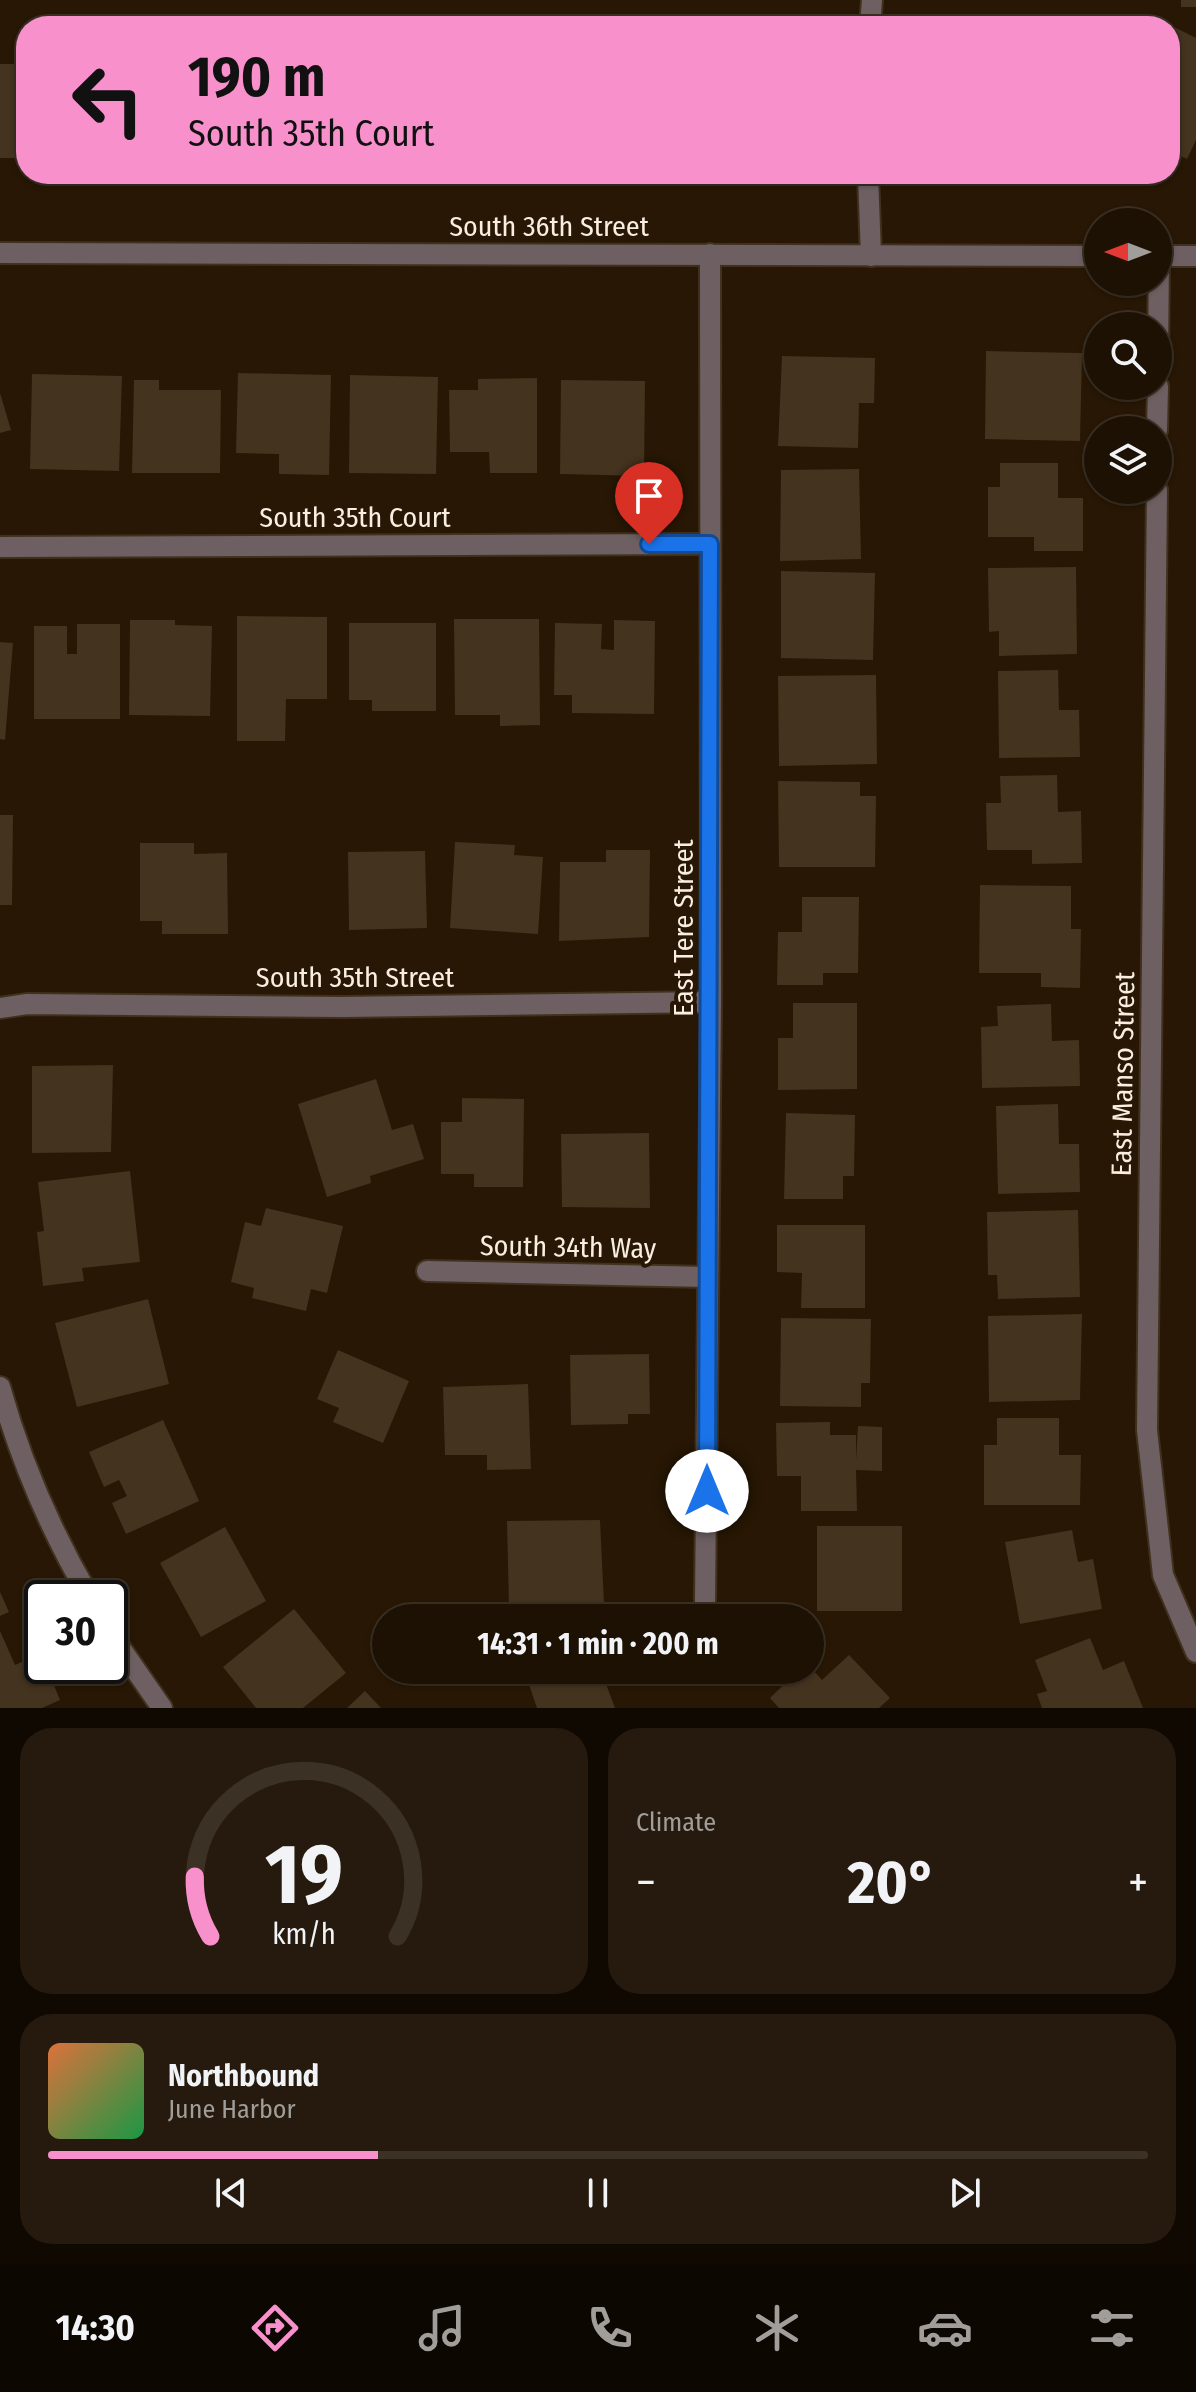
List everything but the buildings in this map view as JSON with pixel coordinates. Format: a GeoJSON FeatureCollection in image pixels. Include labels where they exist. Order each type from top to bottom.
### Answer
{"type":"FeatureCollection","features":[{"type":"Feature","properties":{"kind":"street"},"geometry":{"type":"LineString","coordinates":[[868,184],[871,256]]}},
{"type":"Feature","properties":{"kind":"street","name":"South 36th Street"},"geometry":{"type":"LineString","coordinates":[[0,253],[1084,256]]}},
{"type":"Feature","properties":{"kind":"street","name":"East Tere Street"},"geometry":{"type":"LineString","coordinates":[[705,1602],[711,1002],[710,254]]}},
{"type":"Feature","properties":{"kind":"street"},"geometry":{"type":"LineString","coordinates":[[1172,256],[1196,256]]}},
{"type":"Feature","properties":{"kind":"street","name":"East Manso Street"},"geometry":{"type":"LineString","coordinates":[[1157,504],[1147,1430],[1163,1575],[1196,1652]]}},
{"type":"Feature","properties":{"kind":"street","name":"South 35th Court"},"geometry":{"type":"LineString","coordinates":[[0,547],[710,544]]}},
{"type":"Feature","properties":{"kind":"street","name":"South 35th Street"},"geometry":{"type":"LineString","coordinates":[[0,1008],[27,1004],[342,1007],[711,1002]]}},
{"type":"Feature","properties":{"kind":"street","name":"South 34th Way"},"geometry":{"type":"LineString","coordinates":[[427,1271],[708,1277]]}},
{"type":"Feature","properties":{"kind":"street"},"geometry":{"type":"LineString","coordinates":[[0,1387],[17,1441],[80,1580]]}},
{"type":"Feature","properties":{"kind":"street"},"geometry":{"type":"LineString","coordinates":[[128,1659],[162,1708]]}},
{"type":"Feature","properties":{"kind":"route"},"geometry":{"type":"LineString","coordinates":[[649,544],[710,544],[711,1002],[707,1491]]}}]}
